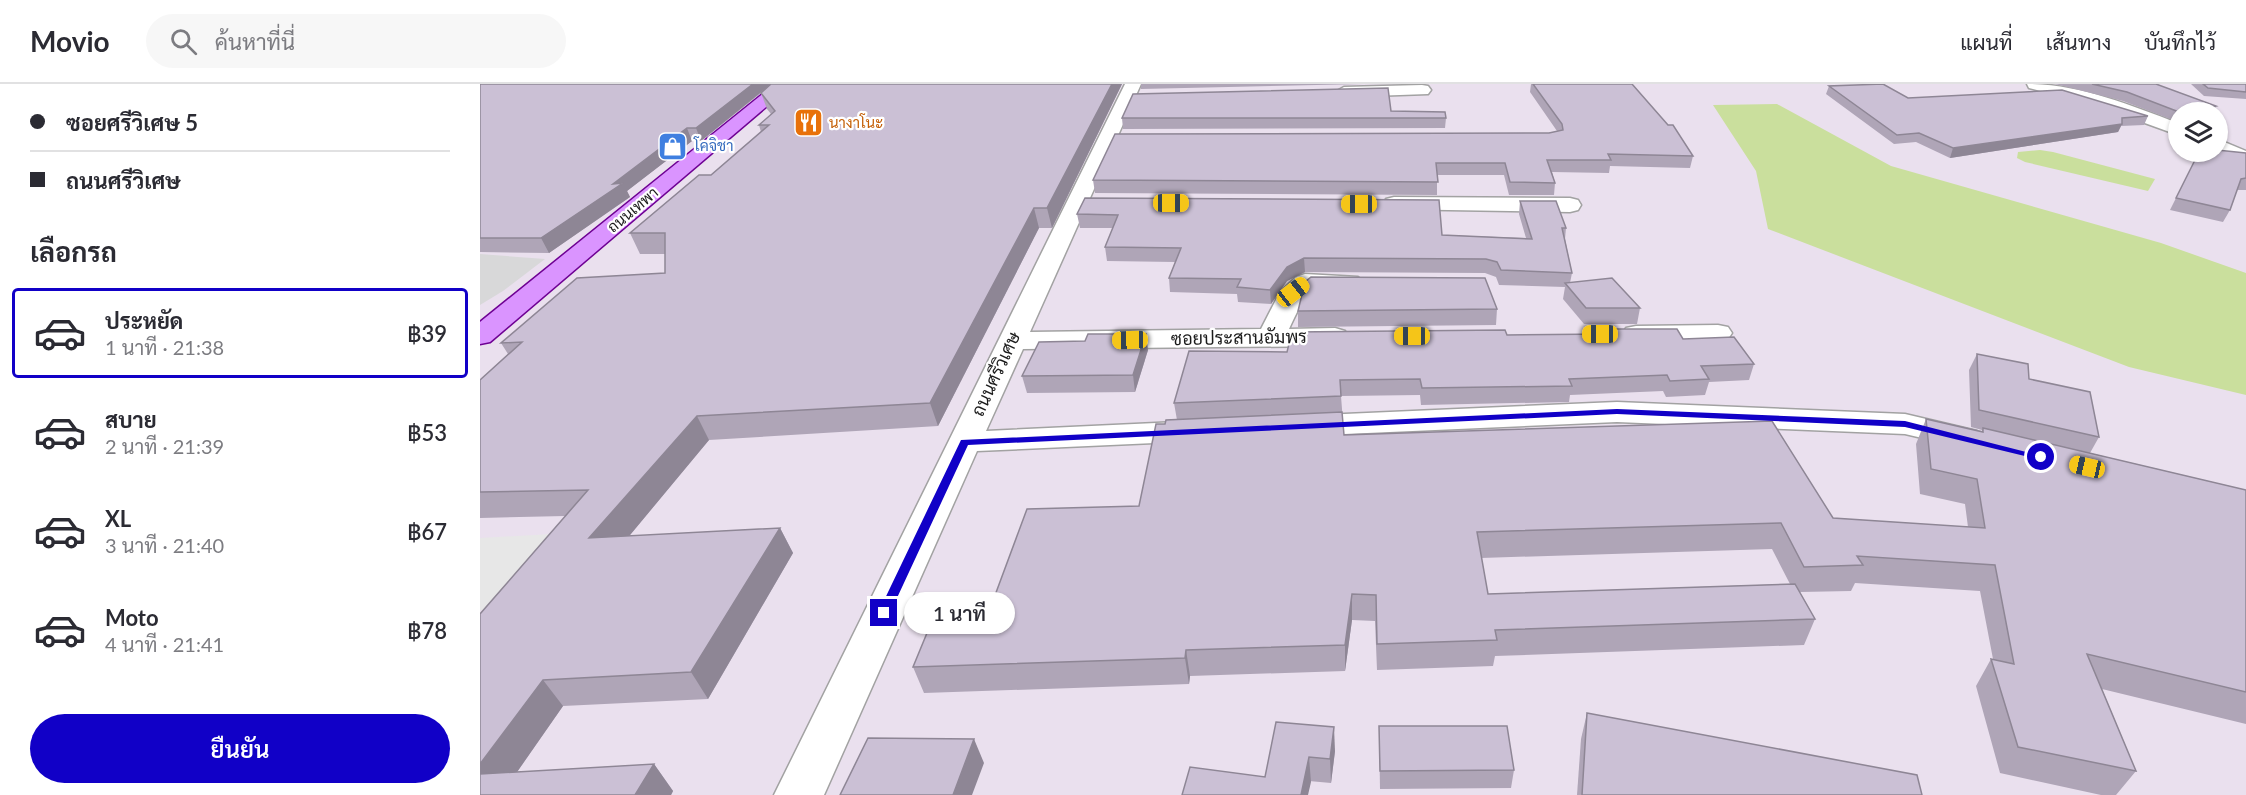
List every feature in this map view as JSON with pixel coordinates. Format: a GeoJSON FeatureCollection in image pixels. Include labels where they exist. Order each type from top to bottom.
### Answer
{"type":"FeatureCollection","features":[{"type":"Feature","properties":{"kind":"main road","name":"ถนนเทพา"},"geometry":{"type":"LineString","coordinates":[[480,336],[785,84]]}},
{"type":"Feature","properties":{"kind":"street"},"geometry":{"type":"LineString","coordinates":[[2035,84],[2101,101],[2168,125]]}},
{"type":"Feature","properties":{"kind":"street"},"geometry":{"type":"LineString","coordinates":[[1327,92],[1422,90]]}},
{"type":"Feature","properties":{"kind":"street","name":"ถนนศรีวิเศษ"},"geometry":{"type":"LineString","coordinates":[[799,795],[1012,341],[1089,203],[1120,137],[1136,92]]}},
{"type":"Feature","properties":{"kind":"street"},"geometry":{"type":"LineString","coordinates":[[2228,150],[2246,158]]}},
{"type":"Feature","properties":{"kind":"street"},"geometry":{"type":"LineString","coordinates":[[1371,204],[1570,205]]}},
{"type":"Feature","properties":{"kind":"street"},"geometry":{"type":"LineString","coordinates":[[1271,338],[1293,292],[1305,282],[1372,282]]}},
{"type":"Feature","properties":{"kind":"street"},"geometry":{"type":"LineString","coordinates":[[1612,334],[1718,333]]}},
{"type":"Feature","properties":{"kind":"street","name":"ซอยประสานอัมพร"},"geometry":{"type":"LineString","coordinates":[[1012,341],[1365,337]]}},
{"type":"Feature","properties":{"kind":"street"},"geometry":{"type":"LineString","coordinates":[[1273,428],[1617,412],[1905,424],[1996,446]]}},
{"type":"Feature","properties":{"kind":"street"},"geometry":{"type":"LineString","coordinates":[[964,442],[1225,430]]}},
{"type":"Feature","properties":{"kind":"shaded area"},"geometry":{"type":"Polygon","coordinates":[[[1777,104],[1891,166],[2161,243],[2246,273],[2246,395],[2129,367],[1768,229],[1756,171],[1713,105],[1777,104]]]}},
{"type":"Feature","properties":{"kind":"shaded area"},"geometry":{"type":"Polygon","coordinates":[[[2040,150],[2155,179],[2148,191],[2025,162],[2017,158],[2018,152],[2040,150]]]}},
{"type":"Feature","properties":{"kind":"shaded area"},"geometry":{"type":"Polygon","coordinates":[[[480,254],[545,259],[503,291],[480,305],[480,254]]]}},
{"type":"Feature","properties":{"kind":"shaded area"},"geometry":{"type":"Polygon","coordinates":[[[552,534],[486,610],[480,610],[480,538],[552,534]]]}},
{"type":"Feature","properties":{"kind":"building"},"geometry":{"type":"Polygon","coordinates":[[[480,84],[753,84],[696,128],[687,128],[613,184],[623,183],[541,238],[480,238],[480,84]]]}},
{"type":"Feature","properties":{"kind":"building"},"geometry":{"type":"Polygon","coordinates":[[[771,84],[1112,84],[1047,208],[1034,208],[930,403],[697,416],[589,538],[780,528],[691,672],[543,680],[480,764],[480,614],[588,490],[480,492],[480,380],[522,342],[501,343],[577,278],[665,273],[665,233],[630,233],[699,175],[711,175],[769,125],[759,125],[775,111],[761,93],[771,84]]]}},
{"type":"Feature","properties":{"kind":"building"},"geometry":{"type":"Polygon","coordinates":[[[1533,84],[1632,84],[1668,125],[1673,125],[1693,156],[1608,154],[1611,160],[1547,160],[1555,183],[1510,182],[1505,163],[1436,163],[1438,182],[1093,180],[1115,134],[1549,133],[1563,130],[1562,124],[1533,84]]]}},
{"type":"Feature","properties":{"kind":"building"},"geometry":{"type":"Polygon","coordinates":[[[1883,84],[1908,98],[2062,90],[2148,116],[2122,118],[2122,124],[1953,148],[1919,133],[1897,135],[1829,86],[1883,84]]]}},
{"type":"Feature","properties":{"kind":"building"},"geometry":{"type":"Polygon","coordinates":[[[2092,84],[2156,84],[2205,102],[2168,102],[2168,108],[2127,92],[2092,84]]]}},
{"type":"Feature","properties":{"kind":"building"},"geometry":{"type":"Polygon","coordinates":[[[2203,84],[2246,84],[2246,92],[2208,88],[2203,84]]]}},
{"type":"Feature","properties":{"kind":"building"},"geometry":{"type":"Polygon","coordinates":[[[1388,88],[1391,111],[1445,112],[1446,118],[1122,118],[1133,94],[1388,88]]]}},
{"type":"Feature","properties":{"kind":"building"},"geometry":{"type":"Polygon","coordinates":[[[2228,151],[2246,153],[2246,178],[2241,179],[2230,210],[2176,198],[2194,162],[2228,162],[2228,151]]]}},
{"type":"Feature","properties":{"kind":"building"},"geometry":{"type":"Polygon","coordinates":[[[1085,198],[1439,200],[1442,235],[1532,239],[1520,201],[1556,201],[1566,228],[1562,228],[1572,273],[1501,270],[1497,262],[1486,259],[1304,258],[1287,267],[1270,290],[1237,287],[1241,279],[1169,278],[1181,248],[1105,247],[1118,215],[1077,214],[1085,198]]]}},
{"type":"Feature","properties":{"kind":"building"},"geometry":{"type":"Polygon","coordinates":[[[1311,277],[1485,278],[1497,309],[1298,311],[1305,282],[1311,277]]]}},
{"type":"Feature","properties":{"kind":"building"},"geometry":{"type":"Polygon","coordinates":[[[1612,278],[1640,308],[1586,308],[1565,283],[1612,278]]]}},
{"type":"Feature","properties":{"kind":"building"},"geometry":{"type":"Polygon","coordinates":[[[1604,329],[1677,329],[1683,339],[1734,337],[1754,364],[1701,366],[1709,379],[1670,381],[1667,375],[1569,379],[1572,386],[1422,388],[1420,379],[1340,380],[1341,396],[1174,403],[1189,351],[1287,352],[1292,332],[1505,330],[1507,335],[1608,334],[1604,329]]]}},
{"type":"Feature","properties":{"kind":"building"},"geometry":{"type":"Polygon","coordinates":[[[1088,334],[1146,334],[1133,375],[1022,376],[1039,342],[1085,341],[1088,334]]]}},
{"type":"Feature","properties":{"kind":"building"},"geometry":{"type":"Polygon","coordinates":[[[1977,354],[2028,364],[2029,379],[2090,392],[2099,437],[1979,410],[1977,354]]]}},
{"type":"Feature","properties":{"kind":"building"},"geometry":{"type":"Polygon","coordinates":[[[1342,412],[1344,435],[1772,421],[1833,518],[1985,528],[1977,479],[1931,469],[1926,419],[1983,432],[1983,428],[2246,490],[2246,692],[2087,654],[2136,771],[2018,747],[1991,659],[2014,664],[1995,565],[1857,556],[1863,565],[1804,567],[1781,523],[1477,532],[1488,594],[1795,584],[1815,619],[1495,630],[1497,640],[1377,644],[1376,595],[1352,594],[1345,645],[1186,650],[1185,658],[913,667],[941,599],[994,598],[1027,509],[1139,506],[1156,424],[1165,424],[1166,420],[1342,412]]]}},
{"type":"Feature","properties":{"kind":"building"},"geometry":{"type":"Polygon","coordinates":[[[1587,713],[1917,775],[1922,795],[1582,795],[1587,713]]]}},
{"type":"Feature","properties":{"kind":"building"},"geometry":{"type":"Polygon","coordinates":[[[1276,722],[1334,727],[1330,759],[1309,757],[1301,795],[1182,795],[1190,767],[1265,777],[1276,722]]]}},
{"type":"Feature","properties":{"kind":"building"},"geometry":{"type":"Polygon","coordinates":[[[1379,726],[1507,726],[1514,770],[1380,771],[1379,726]]]}},
{"type":"Feature","properties":{"kind":"building"},"geometry":{"type":"Polygon","coordinates":[[[868,738],[974,739],[953,795],[840,795],[868,738]]]}},
{"type":"Feature","properties":{"kind":"building"},"geometry":{"type":"Polygon","coordinates":[[[654,764],[635,795],[480,795],[480,774],[654,764]]]}},
{"type":"Feature","properties":{"kind":"place","name":"นางาโนะ"},"geometry":{"type":"Point","coordinates":[808,123]}},
{"type":"Feature","properties":{"kind":"place","name":"โคจิชา"},"geometry":{"type":"Point","coordinates":[673,146]}},
{"type":"Feature","properties":{"kind":"route"},"geometry":{"type":"LineString","coordinates":[[884,613],[964,442],[1617,412],[1905,424],[2041,457]]}}]}
